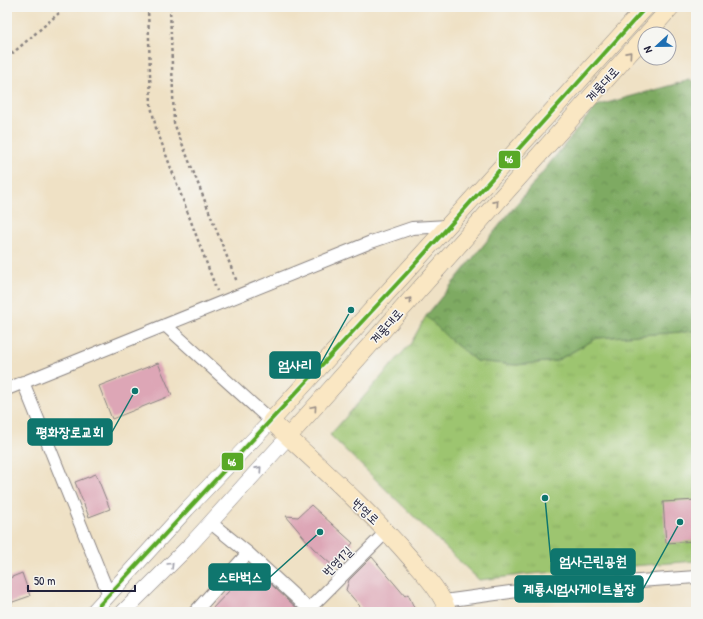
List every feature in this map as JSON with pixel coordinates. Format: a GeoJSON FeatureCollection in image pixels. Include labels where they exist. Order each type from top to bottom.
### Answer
{"type":"FeatureCollection","features":[{"type":"Feature","properties":{"kind":"main road","name":"계룡대로"},"geometry":{"type":"LineString","coordinates":[[271,421],[646,7]]}},
{"type":"Feature","properties":{"kind":"main road","name":"계룡대로"},"geometry":{"type":"LineString","coordinates":[[654,26],[671,7]]}},
{"type":"Feature","properties":{"kind":"main road","name":"계룡대로"},"geometry":{"type":"LineString","coordinates":[[288,437],[637,45]]}},
{"type":"Feature","properties":{"kind":"main road","name":"번영로"},"geometry":{"type":"LineString","coordinates":[[271,421],[387,531],[428,578],[446,607]]}},
{"type":"Feature","properties":{"kind":"street"},"geometry":{"type":"LineString","coordinates":[[7,389],[364,244],[412,228],[448,226]]}},
{"type":"Feature","properties":{"kind":"street"},"geometry":{"type":"LineString","coordinates":[[165,325],[271,421]]}},
{"type":"Feature","properties":{"kind":"street"},"geometry":{"type":"LineString","coordinates":[[22,382],[109,595]]}},
{"type":"Feature","properties":{"kind":"street","name":"계룡대로"},"geometry":{"type":"LineString","coordinates":[[93,612],[186,509],[271,421]]}},
{"type":"Feature","properties":{"kind":"street","name":"계룡대로"},"geometry":{"type":"LineString","coordinates":[[123,612],[211,523],[288,437]]}},
{"type":"Feature","properties":{"kind":"street"},"geometry":{"type":"LineString","coordinates":[[211,523],[248,553],[309,611]]}},
{"type":"Feature","properties":{"kind":"street","name":"번영1길"},"geometry":{"type":"LineString","coordinates":[[309,611],[387,531]]}},
{"type":"Feature","properties":{"kind":"street"},"geometry":{"type":"LineString","coordinates":[[195,612],[248,553]]}},
{"type":"Feature","properties":{"kind":"street"},"geometry":{"type":"LineString","coordinates":[[446,607],[540,588],[696,577]]}},
{"type":"Feature","properties":{"kind":"path"},"geometry":{"type":"LineString","coordinates":[[7,58],[66,7]]}},
{"type":"Feature","properties":{"kind":"path"},"geometry":{"type":"LineString","coordinates":[[148,7],[151,106],[156,128],[221,302]]}},
{"type":"Feature","properties":{"kind":"path"},"geometry":{"type":"LineString","coordinates":[[170,7],[174,123],[241,293]]}},
{"type":"Feature","properties":{"kind":"green space"},"geometry":{"type":"Polygon","coordinates":[[[690,80],[696,82],[696,331],[597,338],[556,361],[516,365],[476,361],[448,338],[426,316],[596,106],[690,80]]]}},
{"type":"Feature","properties":{"kind":"green space"},"geometry":{"type":"Polygon","coordinates":[[[426,316],[448,338],[476,361],[516,365],[556,361],[597,338],[696,331],[696,561],[531,574],[479,580],[330,435],[411,343],[426,316]]]}},
{"type":"Feature","properties":{"kind":"building"},"geometry":{"type":"Polygon","coordinates":[[[158,363],[172,395],[112,419],[99,386],[158,363]]]}},
{"type":"Feature","properties":{"kind":"building"},"geometry":{"type":"Polygon","coordinates":[[[96,474],[110,509],[89,517],[75,482],[96,474]]]}},
{"type":"Feature","properties":{"kind":"building"},"geometry":{"type":"Polygon","coordinates":[[[696,500],[696,541],[666,543],[663,502],[696,500]]]}},
{"type":"Feature","properties":{"kind":"building"},"geometry":{"type":"Polygon","coordinates":[[[311,505],[353,543],[333,566],[313,548],[286,516],[298,517],[311,505]]]}},
{"type":"Feature","properties":{"kind":"building"},"geometry":{"type":"Polygon","coordinates":[[[372,557],[405,596],[408,594],[416,612],[365,612],[346,590],[349,580],[372,557]]]}},
{"type":"Feature","properties":{"kind":"building"},"geometry":{"type":"Polygon","coordinates":[[[252,567],[299,610],[299,612],[209,612],[252,567]]]}},
{"type":"Feature","properties":{"kind":"building"},"geometry":{"type":"Polygon","coordinates":[[[22,573],[30,596],[7,604],[7,579],[22,573]]]}},
{"type":"Feature","properties":{"kind":"transit line","name":"46"},"geometry":{"type":"LineString","coordinates":[[93,612],[407,273],[646,7]]}},
{"type":"Feature","properties":{"kind":"place","name":"엄사리"},"geometry":{"type":"Point","coordinates":[351,310]}},
{"type":"Feature","properties":{"kind":"place","name":"평화장로교회"},"geometry":{"type":"Point","coordinates":[135,391]}},
{"type":"Feature","properties":{"kind":"place","name":"엄사근린공원"},"geometry":{"type":"Point","coordinates":[545,498]}},
{"type":"Feature","properties":{"kind":"place","name":"계룡시엄사게이트볼장"},"geometry":{"type":"Point","coordinates":[680,522]}},
{"type":"Feature","properties":{"kind":"place","name":"스타벅스"},"geometry":{"type":"Point","coordinates":[320,532]}}]}
